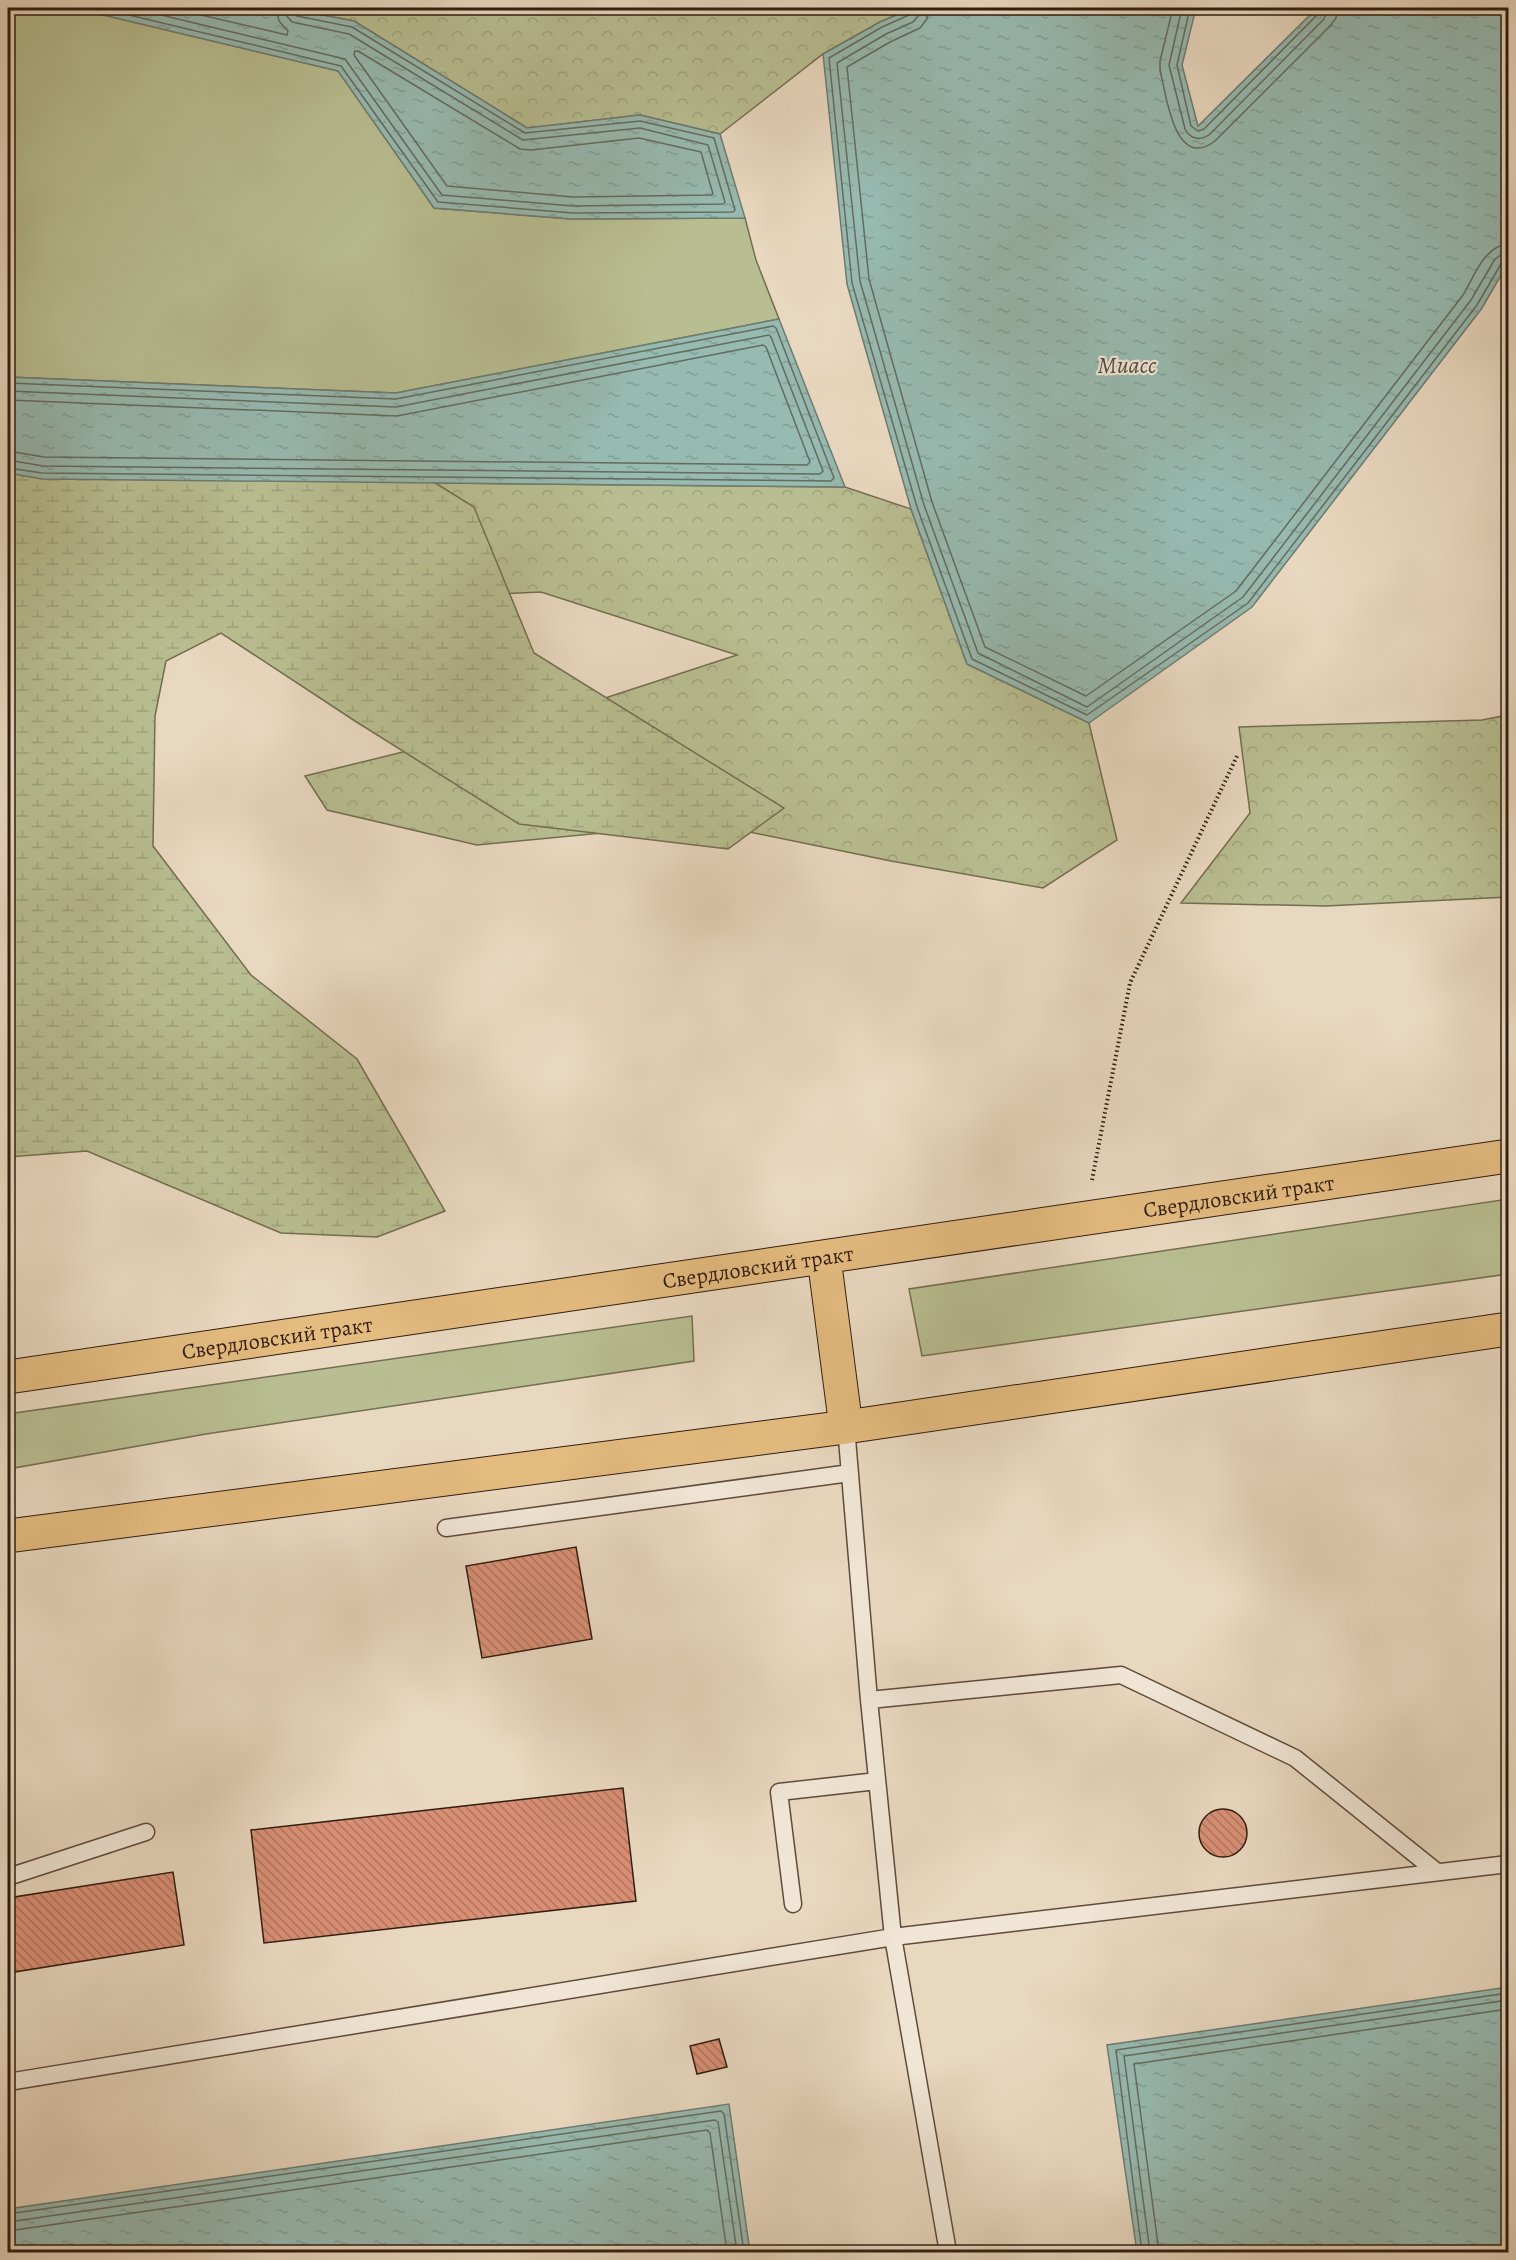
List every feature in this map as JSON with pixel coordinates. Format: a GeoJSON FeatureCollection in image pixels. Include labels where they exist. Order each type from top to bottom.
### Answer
{"type":"FeatureCollection","features":[{"type":"Feature","properties":{"kind":"main road","name":"Свердловский тракт"},"geometry":{"type":"LineString","coordinates":[[8,1377],[1509,1156]]}},
{"type":"Feature","properties":{"kind":"main road"},"geometry":{"type":"LineString","coordinates":[[824,1258],[846,1427]]}},
{"type":"Feature","properties":{"kind":"main road"},"geometry":{"type":"LineString","coordinates":[[8,1536],[846,1427],[1509,1329]]}},
{"type":"Feature","properties":{"kind":"lane"},"geometry":{"type":"LineString","coordinates":[[846,1427],[869,1700],[893,1937],[948,2253]]}},
{"type":"Feature","properties":{"kind":"lane"},"geometry":{"type":"LineString","coordinates":[[446,1528],[850,1473]]}},
{"type":"Feature","properties":{"kind":"lane"},"geometry":{"type":"LineString","coordinates":[[869,1700],[1121,1675],[1295,1758],[1437,1872]]}},
{"type":"Feature","properties":{"kind":"lane"},"geometry":{"type":"LineString","coordinates":[[793,1904],[779,1792],[877,1781]]}},
{"type":"Feature","properties":{"kind":"lane"},"geometry":{"type":"LineString","coordinates":[[8,1878],[146,1832]]}},
{"type":"Feature","properties":{"kind":"lane"},"geometry":{"type":"LineString","coordinates":[[8,2082],[893,1937],[1509,1864]]}},
{"type":"Feature","properties":{"kind":"path"},"geometry":{"type":"LineString","coordinates":[[1085,1219],[1130,983],[1237,756]]}},
{"type":"Feature","properties":{"kind":"green space"},"geometry":{"type":"Polygon","coordinates":[[[8,8],[74,8],[339,71],[434,208],[572,219],[745,218],[756,260],[779,319],[396,393],[8,377],[8,8]]]}},
{"type":"Feature","properties":{"kind":"green space"},"geometry":{"type":"Polygon","coordinates":[[[285,8],[913,8],[880,22],[823,54],[720,134],[640,115],[527,128],[354,21],[285,8]]]}},
{"type":"Feature","properties":{"kind":"green space"},"geometry":{"type":"Polygon","coordinates":[[[8,434],[408,466],[474,507],[534,653],[784,808],[728,849],[519,824],[221,633],[166,661],[155,716],[153,846],[251,975],[357,1059],[445,1211],[377,1237],[281,1233],[87,1151],[8,1157],[8,434]]]}},
{"type":"Feature","properties":{"kind":"green space"},"geometry":{"type":"Polygon","coordinates":[[[8,473],[42,479],[845,487],[911,509],[967,664],[1089,723],[1117,840],[1043,888],[891,861],[706,823],[477,845],[327,810],[305,776],[550,716],[737,655],[541,592],[371,600],[8,473]]]}},
{"type":"Feature","properties":{"kind":"green space"},"geometry":{"type":"Polygon","coordinates":[[[1508,715],[1508,897],[1326,906],[1181,903],[1250,813],[1239,727],[1482,720],[1508,715]]]}},
{"type":"Feature","properties":{"kind":"green space"},"geometry":{"type":"Polygon","coordinates":[[[1508,1199],[1508,1274],[922,1356],[909,1289],[1508,1199]]]}},
{"type":"Feature","properties":{"kind":"green space"},"geometry":{"type":"Polygon","coordinates":[[[692,1316],[694,1361],[206,1434],[8,1469],[8,1414],[692,1316]]]}},
{"type":"Feature","properties":{"kind":"water"},"geometry":{"type":"Polygon","coordinates":[[[74,8],[285,8],[354,21],[527,128],[640,115],[720,134],[745,218],[572,219],[434,208],[338,71],[74,8]]]}},
{"type":"Feature","properties":{"kind":"water","name":"Миасс"},"geometry":{"type":"Polygon","coordinates":[[[913,8],[1196,8],[1182,65],[1198,126],[1317,8],[1508,8],[1508,263],[1482,308],[1252,607],[1089,723],[967,664],[911,509],[847,284],[823,54],[880,22],[913,8]]]}},
{"type":"Feature","properties":{"kind":"water"},"geometry":{"type":"Polygon","coordinates":[[[779,319],[845,487],[42,479],[8,473],[8,377],[396,393],[779,319]]]}},
{"type":"Feature","properties":{"kind":"water"},"geometry":{"type":"Polygon","coordinates":[[[1508,1987],[1508,2252],[1137,2252],[1107,2045],[1508,1987]]]}},
{"type":"Feature","properties":{"kind":"water"},"geometry":{"type":"Polygon","coordinates":[[[729,2104],[750,2252],[8,2252],[8,2209],[729,2104]]]}},
{"type":"Feature","properties":{"kind":"building"},"geometry":{"type":"Polygon","coordinates":[[[576,1547],[592,1639],[482,1658],[466,1566],[576,1547]]]}},
{"type":"Feature","properties":{"kind":"building"},"geometry":{"type":"Polygon","coordinates":[[[623,1788],[636,1901],[264,1943],[251,1830],[623,1788]]]}},
{"type":"Feature","properties":{"kind":"building"},"geometry":{"type":"Polygon","coordinates":[[[1218,1809],[1228,1809],[1243,1819],[1247,1833],[1246,1842],[1237,1853],[1228,1857],[1218,1857],[1203,1847],[1199,1838],[1199,1828],[1209,1813],[1218,1809]]]}},
{"type":"Feature","properties":{"kind":"building"},"geometry":{"type":"Polygon","coordinates":[[[173,1872],[184,1945],[8,1973],[8,1898],[173,1872]]]}},
{"type":"Feature","properties":{"kind":"building"},"geometry":{"type":"Polygon","coordinates":[[[719,2039],[727,2067],[697,2074],[690,2046],[719,2039]]]}}]}
